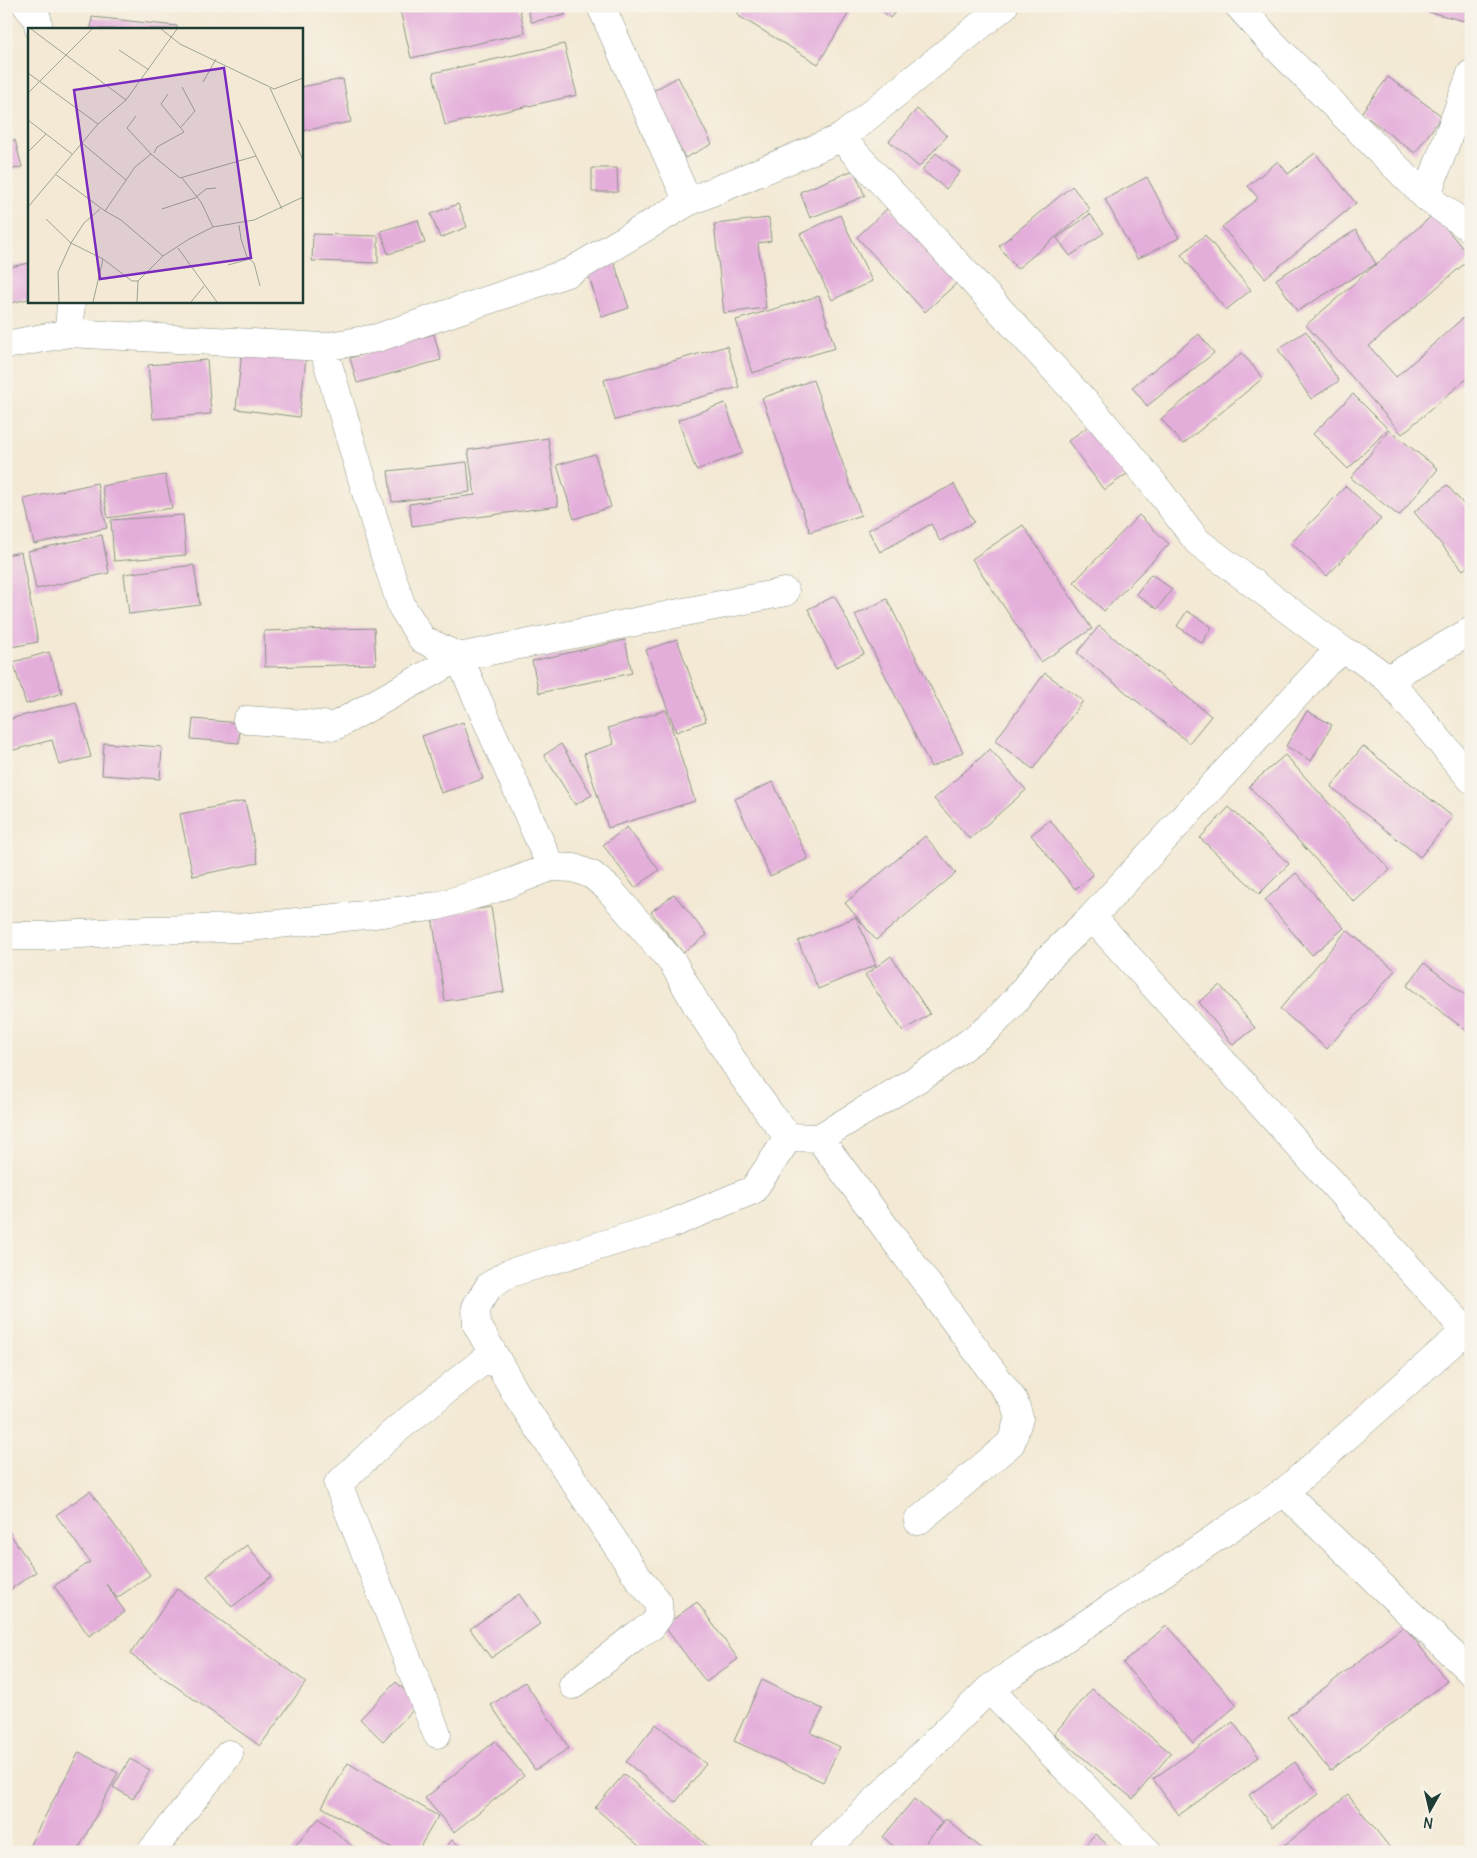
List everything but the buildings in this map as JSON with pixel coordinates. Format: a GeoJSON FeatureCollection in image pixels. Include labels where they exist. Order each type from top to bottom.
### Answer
{"type":"FeatureCollection","features":[{"type":"Feature","properties":{"kind":"street"},"geometry":{"type":"LineString","coordinates":[[27,6],[37,18],[39,28]]}},
{"type":"Feature","properties":{"kind":"street"},"geometry":{"type":"LineString","coordinates":[[601,6],[688,202]]}},
{"type":"Feature","properties":{"kind":"street"},"geometry":{"type":"LineString","coordinates":[[6,344],[69,333],[323,347],[377,338],[570,272],[688,202],[841,138],[1004,6]]}},
{"type":"Feature","properties":{"kind":"street"},"geometry":{"type":"LineString","coordinates":[[1239,6],[1271,42],[1426,197],[1471,229]]}},
{"type":"Feature","properties":{"kind":"street"},"geometry":{"type":"LineString","coordinates":[[1426,197],[1471,74]]}},
{"type":"Feature","properties":{"kind":"street"},"geometry":{"type":"LineString","coordinates":[[841,138],[1095,413],[1198,542],[1344,651],[1359,658],[1388,679],[1471,779]]}},
{"type":"Feature","properties":{"kind":"street"},"geometry":{"type":"LineString","coordinates":[[69,333],[71,302]]}},
{"type":"Feature","properties":{"kind":"street"},"geometry":{"type":"LineString","coordinates":[[323,347],[384,553],[402,607],[422,639],[459,657],[551,867]]}},
{"type":"Feature","properties":{"kind":"street"},"geometry":{"type":"LineString","coordinates":[[247,720],[335,726],[459,657],[785,592]]}},
{"type":"Feature","properties":{"kind":"street"},"geometry":{"type":"LineString","coordinates":[[1388,679],[1471,631]]}},
{"type":"Feature","properties":{"kind":"street"},"geometry":{"type":"LineString","coordinates":[[6,936],[240,928],[410,909],[447,903],[551,867],[574,868],[592,875],[614,896],[673,962],[699,1009],[742,1075],[789,1137],[819,1138],[929,1072],[989,1028],[1015,1001],[1048,960],[1092,917],[1327,662],[1344,651]]}},
{"type":"Feature","properties":{"kind":"street"},"geometry":{"type":"LineString","coordinates":[[823,1852],[988,1689],[1284,1492],[1468,1328],[1092,917]]}},
{"type":"Feature","properties":{"kind":"street"},"geometry":{"type":"LineString","coordinates":[[573,1685],[638,1634],[652,1626],[659,1616],[658,1602],[639,1579],[518,1397],[477,1325],[476,1307],[489,1286],[507,1274],[671,1224],[753,1190],[789,1137]]}},
{"type":"Feature","properties":{"kind":"street"},"geometry":{"type":"LineString","coordinates":[[819,1138],[1014,1401],[1020,1418],[1011,1443],[918,1521]]}},
{"type":"Feature","properties":{"kind":"street"},"geometry":{"type":"LineString","coordinates":[[437,1734],[338,1484],[395,1431],[493,1353]]}},
{"type":"Feature","properties":{"kind":"street"},"geometry":{"type":"LineString","coordinates":[[1284,1492],[1471,1672]]}},
{"type":"Feature","properties":{"kind":"street"},"geometry":{"type":"LineString","coordinates":[[988,1689],[1148,1852]]}},
{"type":"Feature","properties":{"kind":"street"},"geometry":{"type":"LineString","coordinates":[[152,1852],[229,1754]]}}]}
